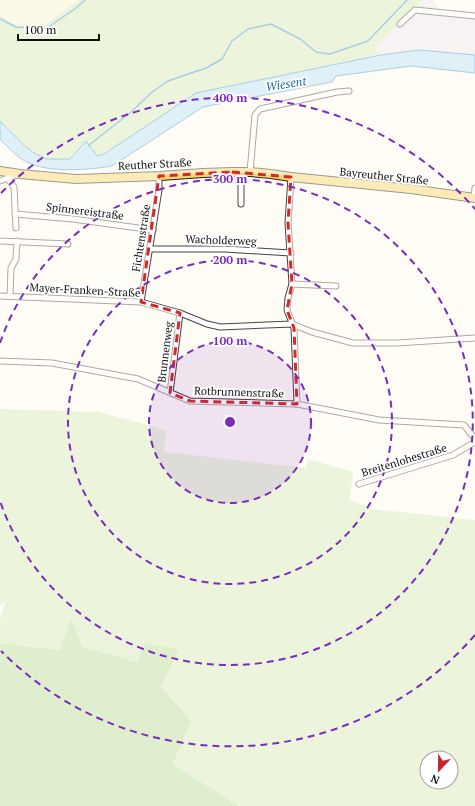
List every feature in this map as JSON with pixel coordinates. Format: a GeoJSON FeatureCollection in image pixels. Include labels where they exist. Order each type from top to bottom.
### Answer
{"type":"FeatureCollection","features":[{"type":"Feature","properties":{"kind":"main road","name":"Reuther Straße"},"geometry":{"type":"LineString","coordinates":[[0,171],[76,179],[241,172],[291,177]]}},
{"type":"Feature","properties":{"kind":"main road","name":"Bayreuther Straße"},"geometry":{"type":"LineString","coordinates":[[291,177],[411,189],[475,198]]}},
{"type":"Feature","properties":{"kind":"street"},"geometry":{"type":"LineString","coordinates":[[400,24],[415,10],[475,16]]}},
{"type":"Feature","properties":{"kind":"street"},"geometry":{"type":"LineString","coordinates":[[250,172],[254,116],[260,109],[337,92],[349,91]]}},
{"type":"Feature","properties":{"kind":"street"},"geometry":{"type":"LineString","coordinates":[[241,172],[241,204]]}},
{"type":"Feature","properties":{"kind":"street","name":"Reuther Straße"},"geometry":{"type":"LineString","coordinates":[[0,181],[20,174]]}},
{"type":"Feature","properties":{"kind":"street","name":"Fichtenstraße"},"geometry":{"type":"LineString","coordinates":[[141,302],[159,190],[159,176]]}},
{"type":"Feature","properties":{"kind":"street"},"geometry":{"type":"LineString","coordinates":[[291,177],[288,222],[292,284],[288,298],[287,310],[294,328],[296,404]]}},
{"type":"Feature","properties":{"kind":"street"},"geometry":{"type":"LineString","coordinates":[[8,179],[14,187],[16,228]]}},
{"type":"Feature","properties":{"kind":"street"},"geometry":{"type":"LineString","coordinates":[[475,188],[475,198]]}},
{"type":"Feature","properties":{"kind":"street","name":"Spinnereistraße"},"geometry":{"type":"LineString","coordinates":[[15,214],[73,219],[153,230]]}},
{"type":"Feature","properties":{"kind":"street"},"geometry":{"type":"LineString","coordinates":[[0,241],[68,244]]}},
{"type":"Feature","properties":{"kind":"street"},"geometry":{"type":"LineString","coordinates":[[10,296],[11,268],[16,259],[17,241]]}},
{"type":"Feature","properties":{"kind":"street","name":"Wacholderweg"},"geometry":{"type":"LineString","coordinates":[[150,249],[225,249],[291,253]]}},
{"type":"Feature","properties":{"kind":"street"},"geometry":{"type":"LineString","coordinates":[[292,284],[336,286]]}},
{"type":"Feature","properties":{"kind":"street","name":"Mayer-Franken-Straße"},"geometry":{"type":"LineString","coordinates":[[0,296],[141,302],[207,324],[220,326],[292,324],[312,332],[354,343],[396,343],[475,338]]}},
{"type":"Feature","properties":{"kind":"street","name":"Brunnenweg"},"geometry":{"type":"LineString","coordinates":[[170,393],[180,314]]}},
{"type":"Feature","properties":{"kind":"street","name":"Rotbrunnenstraße"},"geometry":{"type":"LineString","coordinates":[[0,361],[52,363],[138,379],[190,401],[296,404],[379,420],[464,425],[475,438]]}},
{"type":"Feature","properties":{"kind":"street","name":"Breitenlohestraße"},"geometry":{"type":"LineString","coordinates":[[359,484],[453,456],[475,442]]}},
{"type":"Feature","properties":{"kind":"highlighted area"},"geometry":{"type":"Polygon","coordinates":[[[232,172],[291,177],[288,223],[292,284],[287,310],[294,328],[297,404],[190,401],[170,393],[180,313],[141,302],[159,176],[232,172]]]}},
{"type":"Feature","properties":{"kind":"shaded area"},"geometry":{"type":"Polygon","coordinates":[[[0,0],[79,0],[42,28],[13,24],[0,15],[0,0]]]}},
{"type":"Feature","properties":{"kind":"shaded area"},"geometry":{"type":"Polygon","coordinates":[[[423,0],[433,0],[442,13],[475,16],[475,55],[419,50],[381,55],[375,47],[423,0]]]}},
{"type":"Feature","properties":{"kind":"green space"},"geometry":{"type":"Polygon","coordinates":[[[79,0],[423,0],[375,47],[381,55],[196,93],[104,154],[97,157],[86,141],[70,159],[47,159],[34,153],[26,147],[0,121],[0,15],[13,24],[41,28],[79,0]]]}},
{"type":"Feature","properties":{"kind":"green space"},"geometry":{"type":"Polygon","coordinates":[[[0,409],[99,412],[166,430],[164,452],[306,468],[308,459],[353,472],[350,500],[373,509],[475,520],[475,806],[239,806],[173,764],[191,721],[161,687],[180,651],[137,662],[83,647],[71,617],[60,650],[0,643],[0,619],[6,601],[0,605],[0,409]]]}},
{"type":"Feature","properties":{"kind":"green space"},"geometry":{"type":"Polygon","coordinates":[[[71,617],[83,647],[137,662],[145,643],[180,650],[161,687],[191,721],[173,764],[239,806],[0,806],[0,643],[60,650],[71,617]]]}},
{"type":"Feature","properties":{"kind":"water"},"geometry":{"type":"Polygon","coordinates":[[[419,50],[475,55],[475,73],[411,66],[336,76],[332,82],[203,107],[112,166],[70,170],[38,166],[21,158],[0,139],[0,121],[26,147],[34,153],[47,159],[70,159],[86,141],[97,156],[104,154],[196,93],[381,55],[419,50]]]}},
{"type":"Feature","properties":{"kind":"waterway"},"geometry":{"type":"LineString","coordinates":[[0,19],[16,27],[47,28],[85,0]]}},
{"type":"Feature","properties":{"kind":"waterway","name":"Wiesent"},"geometry":{"type":"LineString","coordinates":[[89,146],[130,113],[152,92],[168,81],[206,68],[222,59],[232,41],[248,29],[271,24],[300,39],[316,52],[330,54],[368,41],[407,0]]}}]}
